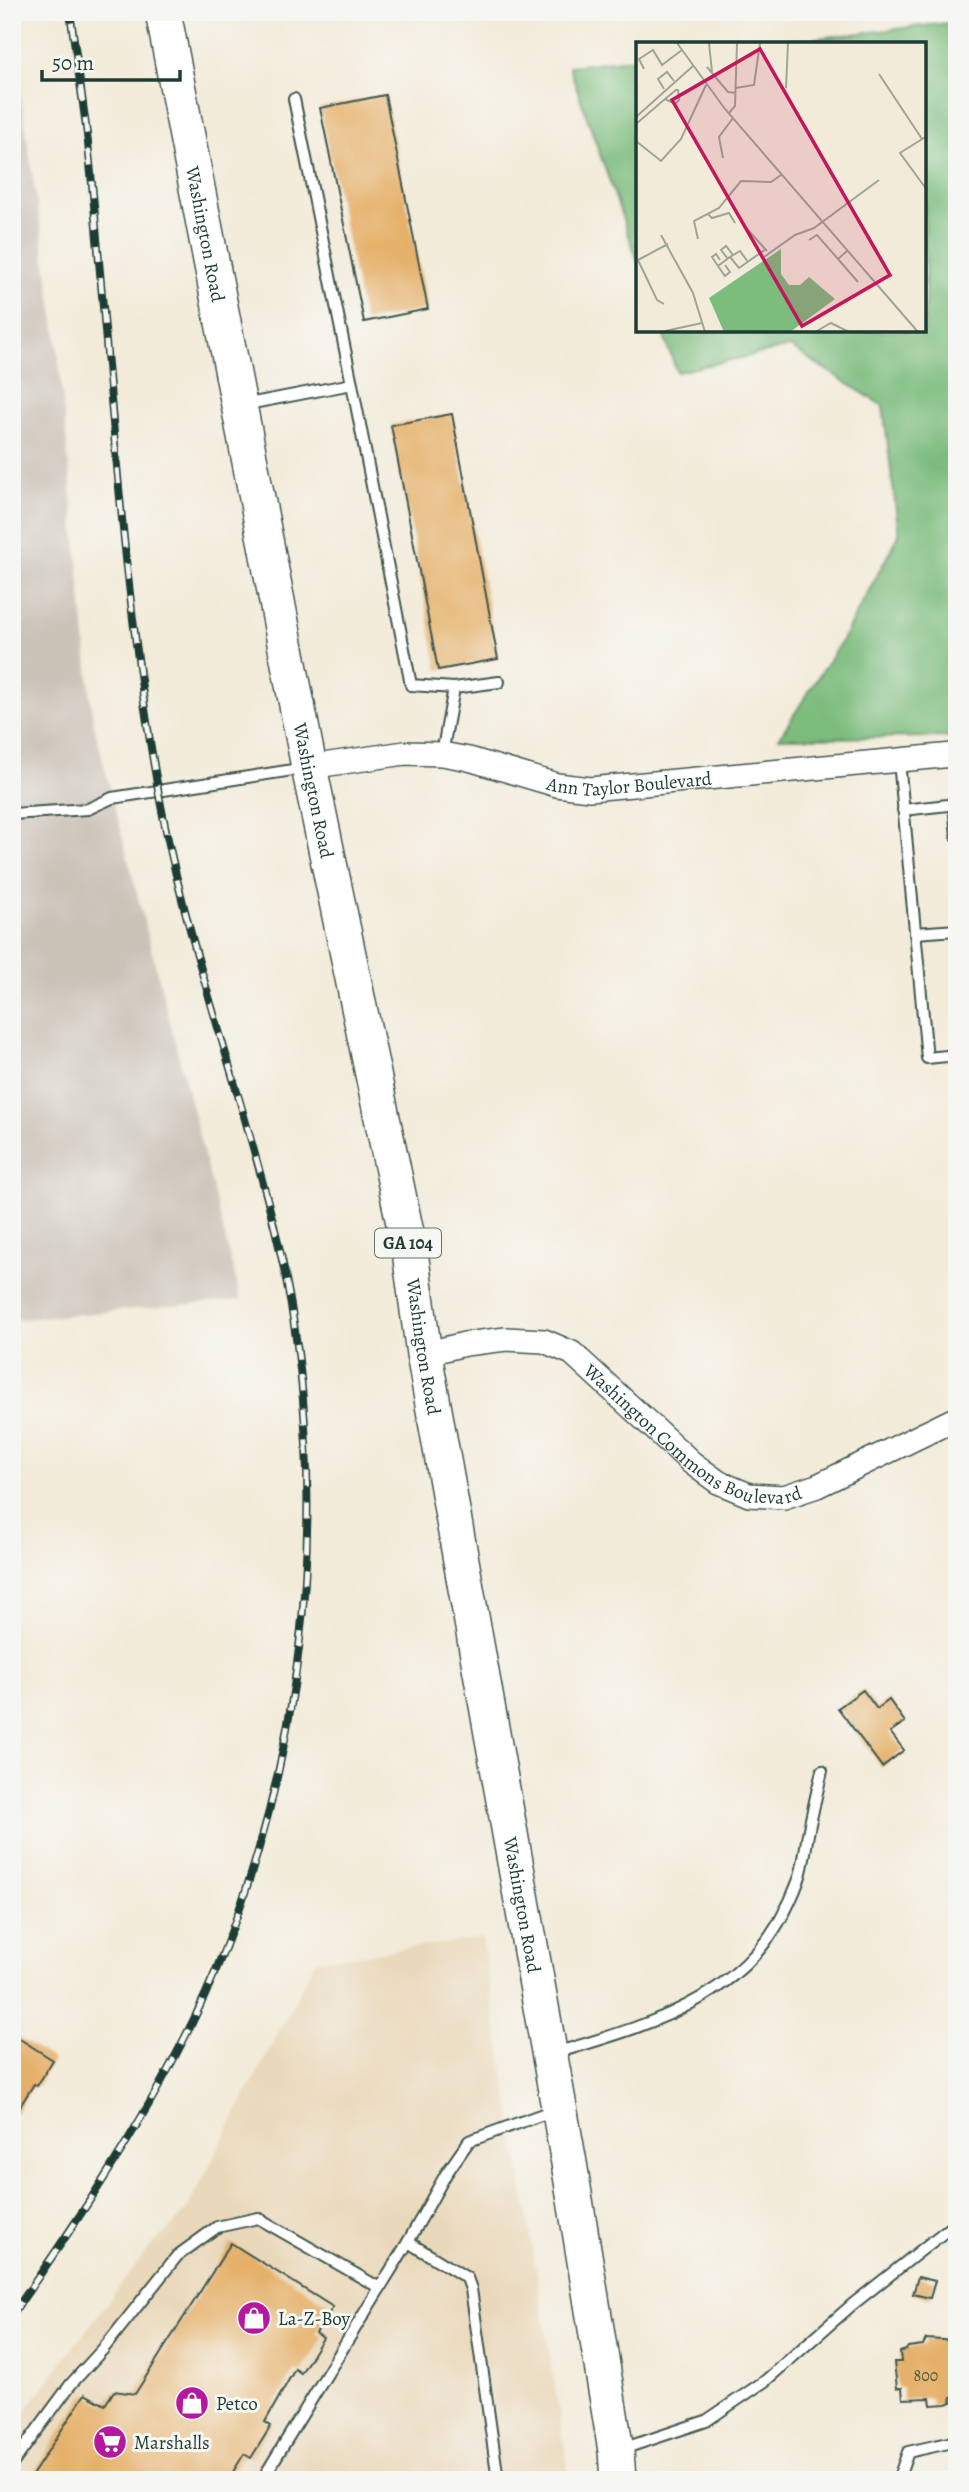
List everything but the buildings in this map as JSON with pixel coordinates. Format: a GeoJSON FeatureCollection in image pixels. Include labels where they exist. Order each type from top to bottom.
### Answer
{"type":"FeatureCollection","features":[{"type":"Feature","properties":{"kind":"main road","name":"Washington Road"},"geometry":{"type":"LineString","coordinates":[[163,12],[309,767],[410,1252],[424,1354],[559,2108],[617,2465]]}},
{"type":"Feature","properties":{"kind":"street","name":"Ann Taylor Boulevard"},"geometry":{"type":"LineString","coordinates":[[309,767],[405,753],[442,754],[470,759],[557,785],[590,789],[953,755]]}},
{"type":"Feature","properties":{"kind":"street","name":"Washington Commons Boulevard"},"geometry":{"type":"LineString","coordinates":[[424,1354],[465,1344],[506,1339],[544,1341],[572,1353],[692,1463],[718,1482],[749,1495],[784,1497],[817,1486],[957,1418]]}},
{"type":"Feature","properties":{"kind":"lane"},"geometry":{"type":"LineString","coordinates":[[294,99],[411,685],[454,688],[499,682]]}},
{"type":"Feature","properties":{"kind":"lane"},"geometry":{"type":"LineString","coordinates":[[240,406],[352,384]]}},
{"type":"Feature","properties":{"kind":"lane"},"geometry":{"type":"LineString","coordinates":[[442,754],[454,688]]}},
{"type":"Feature","properties":{"kind":"lane"},"geometry":{"type":"LineString","coordinates":[[899,761],[927,1058],[957,1055]]}},
{"type":"Feature","properties":{"kind":"lane"},"geometry":{"type":"LineString","coordinates":[[12,814],[88,808],[112,798],[309,767]]}},
{"type":"Feature","properties":{"kind":"lane"},"geometry":{"type":"LineString","coordinates":[[904,810],[956,804],[957,836]]}},
{"type":"Feature","properties":{"kind":"lane"},"geometry":{"type":"LineString","coordinates":[[915,933],[957,930]]}},
{"type":"Feature","properties":{"kind":"lane"},"geometry":{"type":"LineString","coordinates":[[549,2054],[657,2021],[708,1994],[751,1961],[781,1922],[799,1879],[822,1771]]}},
{"type":"Feature","properties":{"kind":"lane"},"geometry":{"type":"LineString","coordinates":[[262,2480],[408,2242],[446,2174],[469,2141],[559,2108]]}},
{"type":"Feature","properties":{"kind":"lane"},"geometry":{"type":"LineString","coordinates":[[12,2464],[71,2384],[104,2348],[177,2256],[217,2227],[258,2218],[380,2288]]}},
{"type":"Feature","properties":{"kind":"lane"},"geometry":{"type":"LineString","coordinates":[[617,2465],[706,2421],[765,2381],[853,2304],[957,2222]]}},
{"type":"Feature","properties":{"kind":"lane"},"geometry":{"type":"LineString","coordinates":[[408,2242],[467,2278],[471,2289],[498,2480]]}},
{"type":"Feature","properties":{"kind":"lane"},"geometry":{"type":"LineString","coordinates":[[898,2480],[908,2452],[957,2441]]}},
{"type":"Feature","properties":{"kind":"shaded area"},"geometry":{"type":"Polygon","coordinates":[[[12,39],[56,330],[93,722],[241,1300],[12,1320],[12,39]]]}},
{"type":"Feature","properties":{"kind":"shaded area"},"geometry":{"type":"Polygon","coordinates":[[[482,1938],[570,2480],[12,2480],[12,2428],[149,2248],[185,2213],[315,1961],[482,1938]]]}},
{"type":"Feature","properties":{"kind":"green space"},"geometry":{"type":"Polygon","coordinates":[[[957,22],[957,737],[779,738],[842,640],[899,535],[883,406],[790,347],[677,372],[662,332],[927,332],[927,42],[782,42],[957,22]]]}},
{"type":"Feature","properties":{"kind":"green space"},"geometry":{"type":"Polygon","coordinates":[[[636,58],[636,256],[569,66],[636,58]]]}},
{"type":"Feature","properties":{"kind":"railway"},"geometry":{"type":"LineString","coordinates":[[12,2315],[81,2214],[145,2111],[184,2039],[225,1948],[258,1852],[283,1752],[299,1649],[307,1546],[306,1442],[296,1341],[278,1242],[183,903],[169,846],[145,709],[125,548],[88,143],[70,12]]}},
{"type":"Feature","properties":{"kind":"place","name":"La-Z-Boy"},"geometry":{"type":"Point","coordinates":[254,2318]}},
{"type":"Feature","properties":{"kind":"place","name":"Petco"},"geometry":{"type":"Point","coordinates":[192,2403]}},
{"type":"Feature","properties":{"kind":"place","name":"Marshalls"},"geometry":{"type":"Point","coordinates":[110,2442]}}]}
